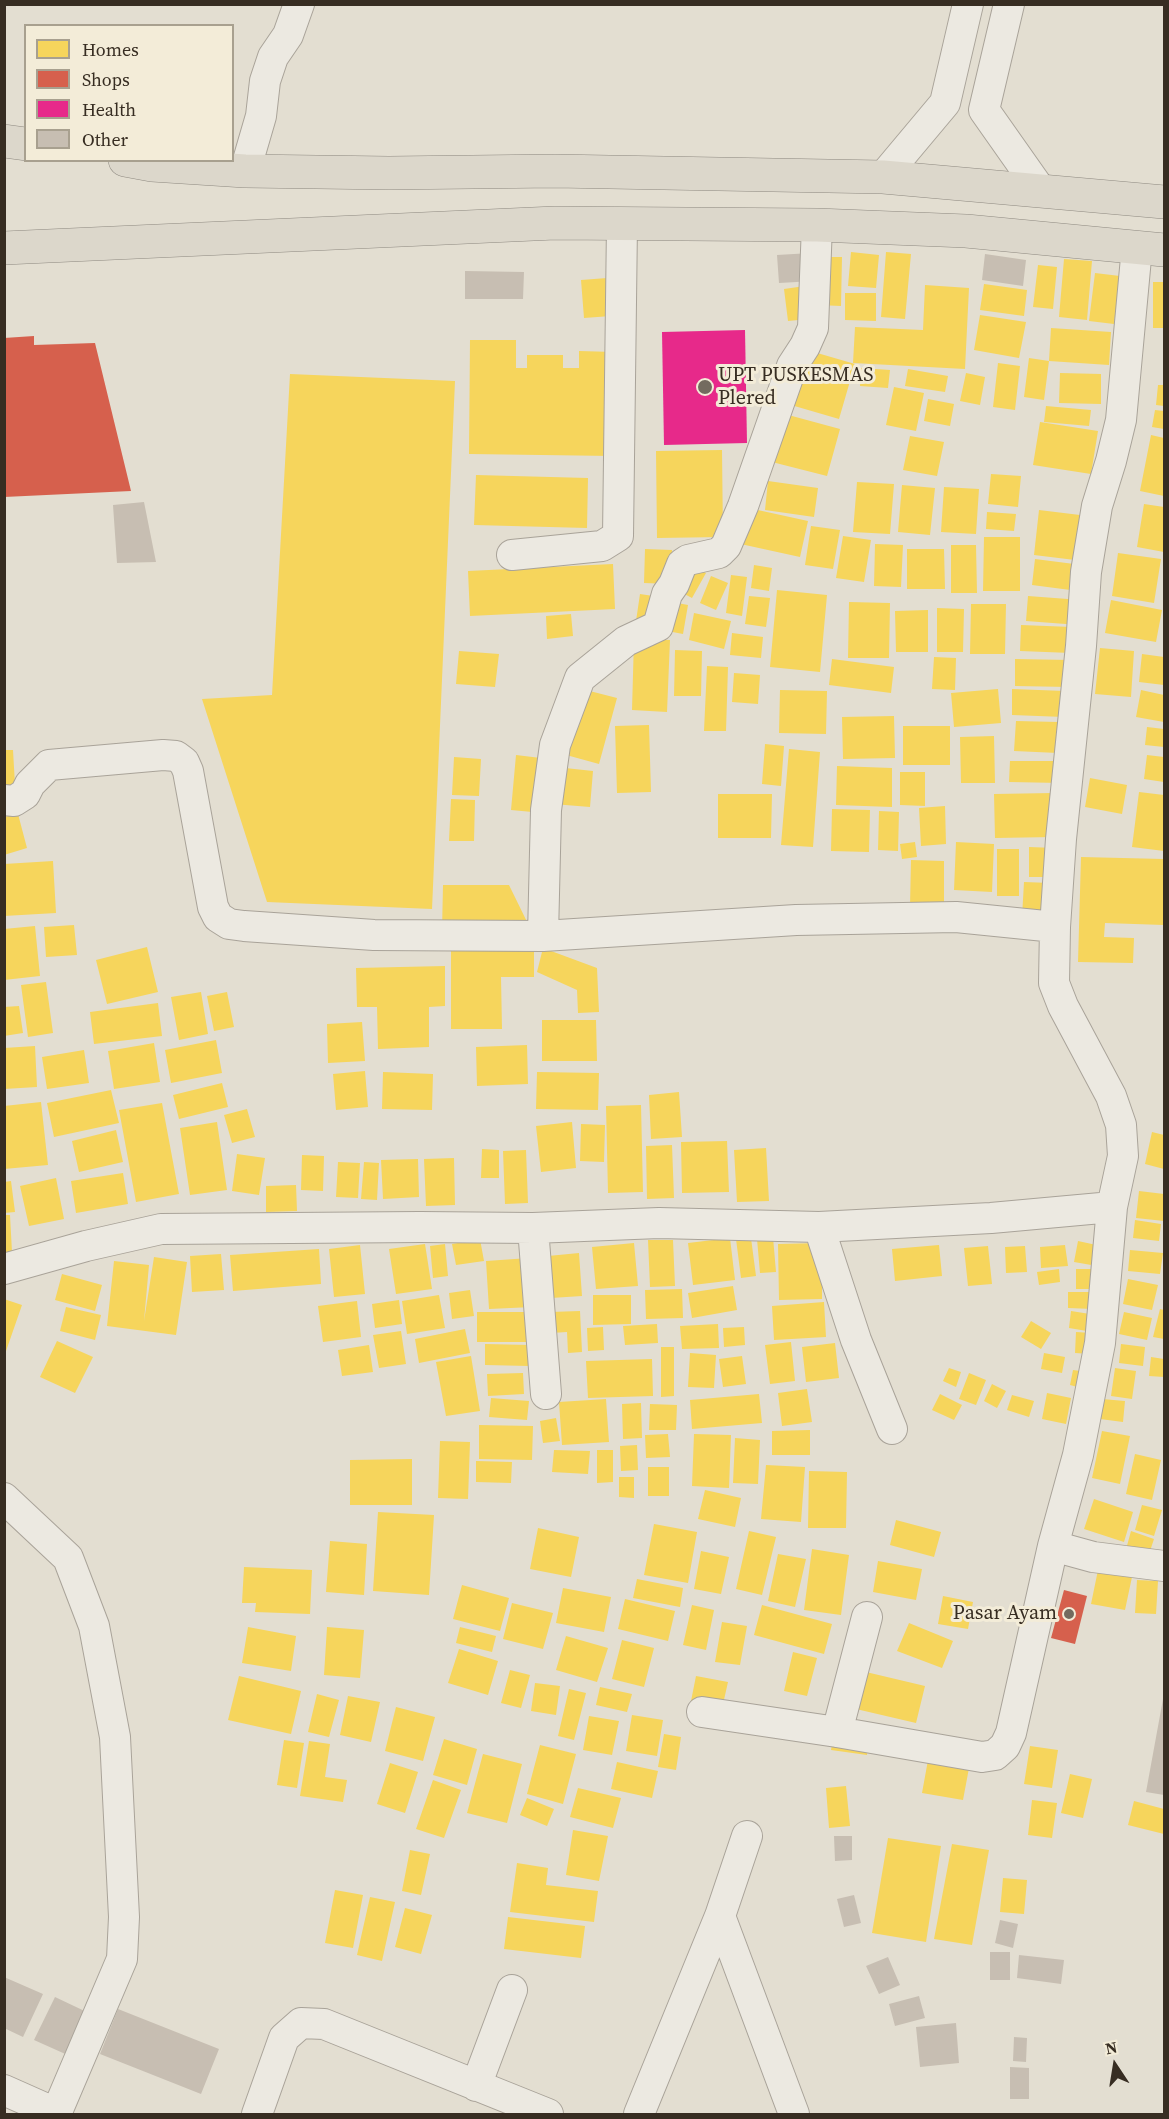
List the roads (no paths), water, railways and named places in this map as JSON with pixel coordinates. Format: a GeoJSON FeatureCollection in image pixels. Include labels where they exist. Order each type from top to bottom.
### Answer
{"type":"FeatureCollection","features":[{"type":"Feature","properties":{"kind":"highway"},"geometry":{"type":"LineString","coordinates":[[4,141],[24,144]]}},
{"type":"Feature","properties":{"kind":"highway"},"geometry":{"type":"LineString","coordinates":[[136,162],[245,171],[389,173],[555,171],[883,177],[1164,202]]}},
{"type":"Feature","properties":{"kind":"highway"},"geometry":{"type":"LineString","coordinates":[[4,248],[555,223],[817,225],[966,231],[1151,248]]}},
{"type":"Feature","properties":{"kind":"street"},"geometry":{"type":"LineString","coordinates":[[245,171],[261,116],[265,81],[273,57],[288,36],[299,4]]}},
{"type":"Feature","properties":{"kind":"street"},"geometry":{"type":"LineString","coordinates":[[883,177],[945,104],[968,4]]}},
{"type":"Feature","properties":{"kind":"street"},"geometry":{"type":"LineString","coordinates":[[1009,4],[984,110],[1041,191]]}},
{"type":"Feature","properties":{"kind":"street"},"geometry":{"type":"LineString","coordinates":[[512,555],[602,546],[618,536],[622,224]]}},
{"type":"Feature","properties":{"kind":"street"},"geometry":{"type":"LineString","coordinates":[[543,936],[546,810],[555,745],[580,678],[626,641],[658,626],[667,594],[682,564],[688,560],[719,553],[726,546],[744,506],[792,366],[806,346],[813,328],[817,225]]}},
{"type":"Feature","properties":{"kind":"street"},"geometry":{"type":"LineString","coordinates":[[702,1712],[837,1731],[982,1757],[995,1755],[1005,1746],[1011,1733],[1053,1546],[1078,1455],[1100,1343],[1112,1207],[1123,1156],[1121,1125],[1111,1096],[1063,1006],[1054,983],[1054,927],[1086,572],[1097,506],[1121,420],[1151,248]]}},
{"type":"Feature","properties":{"kind":"street"},"geometry":{"type":"LineString","coordinates":[[4,800],[14,801],[25,794],[30,784],[48,765],[163,755],[176,756],[184,762],[189,771],[213,907],[218,917],[229,924],[374,935],[543,936],[819,920],[956,917],[1054,927]]}},
{"type":"Feature","properties":{"kind":"street"},"geometry":{"type":"LineString","coordinates":[[4,1269],[161,1229],[533,1228],[659,1223],[819,1227],[992,1218],[1112,1207]]}},
{"type":"Feature","properties":{"kind":"street"},"geometry":{"type":"LineString","coordinates":[[819,1227],[856,1340],[892,1429]]}},
{"type":"Feature","properties":{"kind":"street"},"geometry":{"type":"LineString","coordinates":[[533,1228],[546,1394]]}},
{"type":"Feature","properties":{"kind":"street"},"geometry":{"type":"LineString","coordinates":[[4,1498],[68,1558],[94,1626],[115,1737],[124,1917],[122,1959],[57,2114],[4,2090]]}},
{"type":"Feature","properties":{"kind":"street"},"geometry":{"type":"LineString","coordinates":[[1053,1546],[1093,1557],[1164,1566]]}},
{"type":"Feature","properties":{"kind":"street"},"geometry":{"type":"LineString","coordinates":[[837,1731],[867,1617]]}},
{"type":"Feature","properties":{"kind":"street"},"geometry":{"type":"LineString","coordinates":[[639,2115],[720,1916],[747,1836]]}},
{"type":"Feature","properties":{"kind":"street"},"geometry":{"type":"LineString","coordinates":[[720,1916],[794,2115]]}},
{"type":"Feature","properties":{"kind":"street"},"geometry":{"type":"LineString","coordinates":[[476,2086],[512,1990]]}},
{"type":"Feature","properties":{"kind":"street"},"geometry":{"type":"LineString","coordinates":[[257,2115],[284,2038],[301,2023],[324,2024],[548,2115]]}},
{"type":"Feature","properties":{"kind":"place","name":"UPT PUSKESMAS Plered"},"geometry":{"type":"Point","coordinates":[705,387]}},
{"type":"Feature","properties":{"kind":"place","name":"Pasar Ayam"},"geometry":{"type":"Point","coordinates":[1069,1614]}}]}
